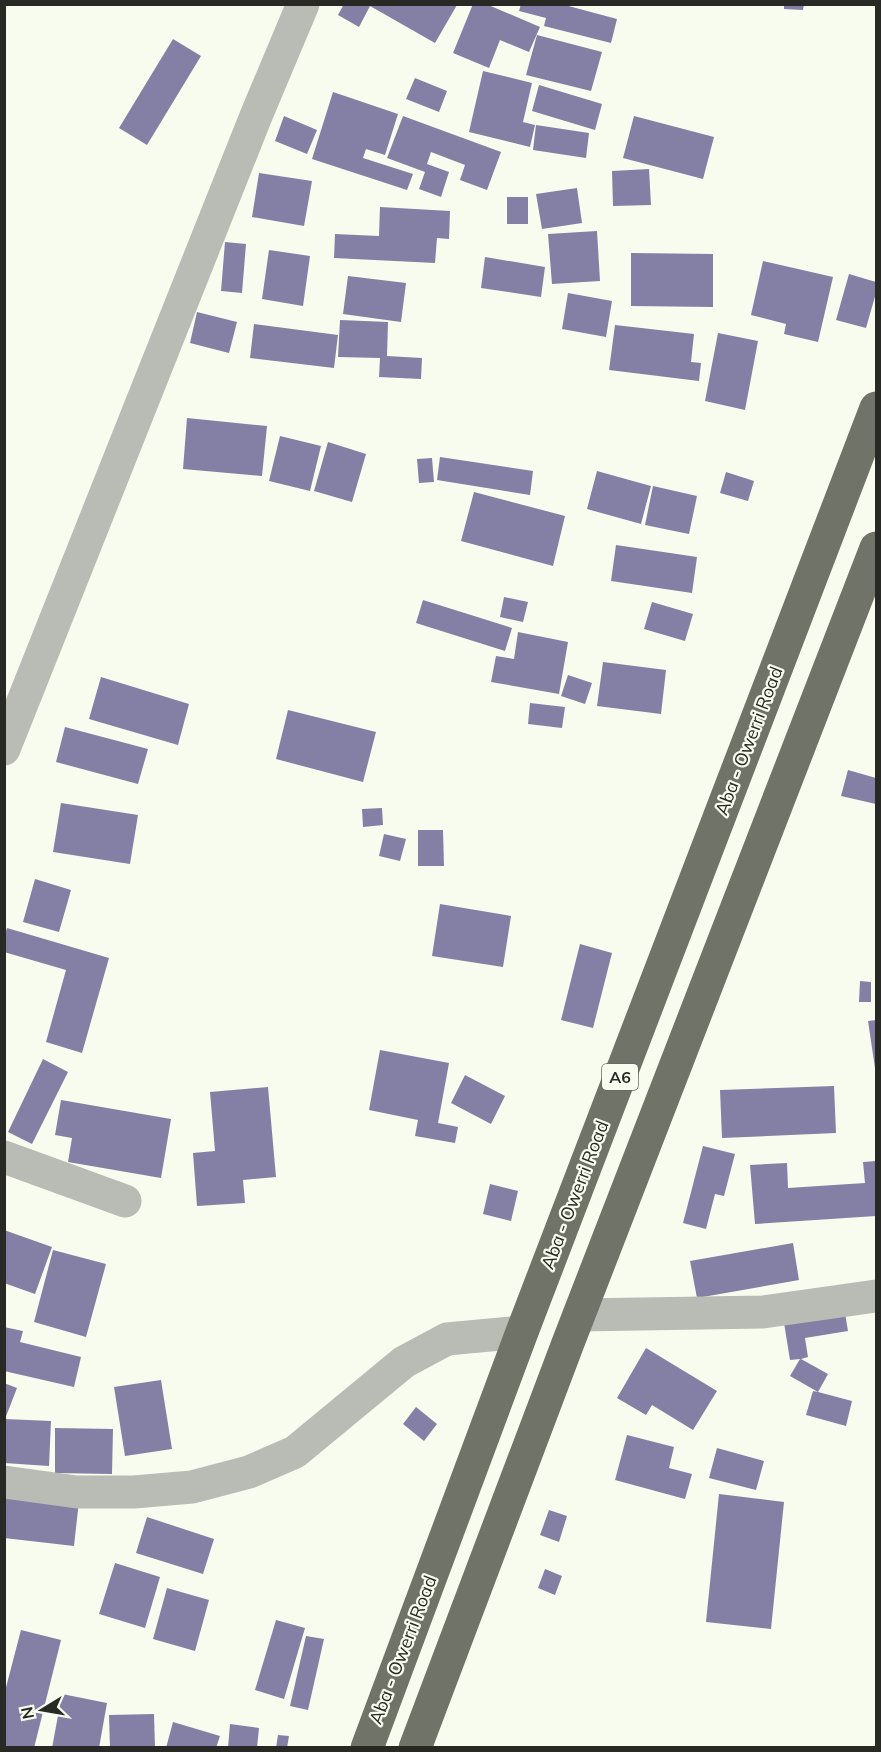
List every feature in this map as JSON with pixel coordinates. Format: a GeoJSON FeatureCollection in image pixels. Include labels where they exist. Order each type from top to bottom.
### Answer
{"type":"FeatureCollection","features":[{"type":"Feature","properties":{"kind":"highway","name":"Aba - Owerri Road"},"geometry":{"type":"LineString","coordinates":[[367,1748],[522,1332],[876,408]]}},
{"type":"Feature","properties":{"kind":"highway","name":"A6"},"geometry":{"type":"LineString","coordinates":[[416,1748],[579,1315],[876,548]]}},
{"type":"Feature","properties":{"kind":"street"},"geometry":{"type":"LineString","coordinates":[[4,749],[256,116],[303,4]]}},
{"type":"Feature","properties":{"kind":"street"},"geometry":{"type":"LineString","coordinates":[[4,1157],[125,1201]]}},
{"type":"Feature","properties":{"kind":"street"},"geometry":{"type":"LineString","coordinates":[[579,1315],[763,1312],[876,1296]]}},
{"type":"Feature","properties":{"kind":"street"},"geometry":{"type":"LineString","coordinates":[[4,1482],[77,1492],[134,1492],[192,1487],[249,1472],[295,1452],[404,1362],[447,1339],[522,1332]]}},
{"type":"Feature","properties":{"kind":"building"},"geometry":{"type":"Polygon","coordinates":[[[344,4],[457,5],[435,43],[370,6],[359,27],[338,15],[344,4]]]}},
{"type":"Feature","properties":{"kind":"building"},"geometry":{"type":"Polygon","coordinates":[[[473,4],[486,4],[540,27],[529,52],[500,40],[489,68],[453,53],[473,4]]]}},
{"type":"Feature","properties":{"kind":"building"},"geometry":{"type":"Polygon","coordinates":[[[521,4],[561,4],[617,19],[611,43],[544,26],[546,18],[519,11],[521,4]]]}},
{"type":"Feature","properties":{"kind":"building"},"geometry":{"type":"Polygon","coordinates":[[[784,4],[804,4],[803,10],[784,9],[784,4]]]}},
{"type":"Feature","properties":{"kind":"building"},"geometry":{"type":"Polygon","coordinates":[[[537,35],[602,52],[591,91],[526,75],[537,35]]]}},
{"type":"Feature","properties":{"kind":"building"},"geometry":{"type":"Polygon","coordinates":[[[173,39],[201,56],[147,145],[119,128],[173,39]]]}},
{"type":"Feature","properties":{"kind":"building"},"geometry":{"type":"Polygon","coordinates":[[[483,71],[532,83],[523,122],[535,125],[530,147],[469,132],[483,71]]]}},
{"type":"Feature","properties":{"kind":"building"},"geometry":{"type":"Polygon","coordinates":[[[415,78],[447,91],[439,112],[406,99],[415,78]]]}},
{"type":"Feature","properties":{"kind":"building"},"geometry":{"type":"Polygon","coordinates":[[[539,85],[602,104],[595,130],[532,111],[539,85]]]}},
{"type":"Feature","properties":{"kind":"building"},"geometry":{"type":"Polygon","coordinates":[[[333,92],[398,114],[385,155],[366,149],[363,158],[413,174],[407,190],[312,159],[333,92]]]}},
{"type":"Feature","properties":{"kind":"building"},"geometry":{"type":"Polygon","coordinates":[[[284,116],[317,130],[307,154],[275,141],[284,116]]]}},
{"type":"Feature","properties":{"kind":"building"},"geometry":{"type":"Polygon","coordinates":[[[403,116],[501,152],[487,190],[460,180],[465,165],[431,152],[427,164],[449,172],[441,197],[419,189],[425,172],[387,158],[403,116]]]}},
{"type":"Feature","properties":{"kind":"building"},"geometry":{"type":"Polygon","coordinates":[[[634,116],[714,137],[703,179],[623,158],[634,116]]]}},
{"type":"Feature","properties":{"kind":"building"},"geometry":{"type":"Polygon","coordinates":[[[536,125],[589,133],[586,158],[533,150],[536,125]]]}},
{"type":"Feature","properties":{"kind":"building"},"geometry":{"type":"Polygon","coordinates":[[[649,169],[651,205],[613,206],[612,171],[649,169]]]}},
{"type":"Feature","properties":{"kind":"building"},"geometry":{"type":"Polygon","coordinates":[[[259,173],[312,181],[304,226],[252,217],[259,173]]]}},
{"type":"Feature","properties":{"kind":"building"},"geometry":{"type":"Polygon","coordinates":[[[577,188],[582,223],[542,229],[536,194],[577,188]]]}},
{"type":"Feature","properties":{"kind":"building"},"geometry":{"type":"Polygon","coordinates":[[[507,197],[528,197],[528,224],[507,224],[507,197]]]}},
{"type":"Feature","properties":{"kind":"building"},"geometry":{"type":"Polygon","coordinates":[[[380,207],[450,211],[449,239],[437,238],[435,263],[334,258],[335,234],[379,236],[380,207]]]}},
{"type":"Feature","properties":{"kind":"building"},"geometry":{"type":"Polygon","coordinates":[[[597,231],[600,281],[552,284],[548,234],[597,231]]]}},
{"type":"Feature","properties":{"kind":"building"},"geometry":{"type":"Polygon","coordinates":[[[225,242],[246,244],[242,293],[221,291],[225,242]]]}},
{"type":"Feature","properties":{"kind":"building"},"geometry":{"type":"Polygon","coordinates":[[[269,250],[310,256],[303,306],[262,299],[269,250]]]}},
{"type":"Feature","properties":{"kind":"building"},"geometry":{"type":"Polygon","coordinates":[[[631,253],[713,254],[713,307],[631,306],[631,253]]]}},
{"type":"Feature","properties":{"kind":"building"},"geometry":{"type":"Polygon","coordinates":[[[485,257],[545,267],[541,297],[481,288],[485,257]]]}},
{"type":"Feature","properties":{"kind":"building"},"geometry":{"type":"Polygon","coordinates":[[[763,261],[833,277],[818,342],[784,334],[786,324],[751,315],[763,261]]]}},
{"type":"Feature","properties":{"kind":"building"},"geometry":{"type":"Polygon","coordinates":[[[849,274],[876,282],[876,293],[866,328],[836,320],[849,274]]]}},
{"type":"Feature","properties":{"kind":"building"},"geometry":{"type":"Polygon","coordinates":[[[348,276],[406,283],[401,322],[343,314],[348,276]]]}},
{"type":"Feature","properties":{"kind":"building"},"geometry":{"type":"Polygon","coordinates":[[[568,293],[612,301],[606,337],[562,329],[568,293]]]}},
{"type":"Feature","properties":{"kind":"building"},"geometry":{"type":"Polygon","coordinates":[[[197,312],[237,322],[229,353],[190,343],[197,312]]]}},
{"type":"Feature","properties":{"kind":"building"},"geometry":{"type":"Polygon","coordinates":[[[340,320],[388,322],[387,356],[422,358],[421,379],[379,377],[380,358],[338,357],[340,320]]]}},
{"type":"Feature","properties":{"kind":"building"},"geometry":{"type":"Polygon","coordinates":[[[254,324],[338,335],[334,368],[250,358],[254,324]]]}},
{"type":"Feature","properties":{"kind":"building"},"geometry":{"type":"Polygon","coordinates":[[[615,325],[694,334],[691,362],[701,363],[699,381],[609,370],[615,325]]]}},
{"type":"Feature","properties":{"kind":"building"},"geometry":{"type":"Polygon","coordinates":[[[718,333],[758,341],[745,410],[705,401],[718,333]]]}},
{"type":"Feature","properties":{"kind":"building"},"geometry":{"type":"Polygon","coordinates":[[[187,418],[267,426],[262,476],[183,469],[187,418]]]}},
{"type":"Feature","properties":{"kind":"building"},"geometry":{"type":"Polygon","coordinates":[[[280,436],[321,446],[310,491],[269,481],[280,436]]]}},
{"type":"Feature","properties":{"kind":"building"},"geometry":{"type":"Polygon","coordinates":[[[328,442],[366,454],[352,502],[314,491],[328,442]]]}},
{"type":"Feature","properties":{"kind":"building"},"geometry":{"type":"Polygon","coordinates":[[[440,457],[533,471],[530,495],[437,480],[440,457]]]}},
{"type":"Feature","properties":{"kind":"building"},"geometry":{"type":"Polygon","coordinates":[[[432,458],[434,482],[419,483],[417,459],[432,458]]]}},
{"type":"Feature","properties":{"kind":"building"},"geometry":{"type":"Polygon","coordinates":[[[597,471],[651,486],[641,524],[587,509],[597,471]]]}},
{"type":"Feature","properties":{"kind":"building"},"geometry":{"type":"Polygon","coordinates":[[[726,472],[754,481],[748,501],[720,493],[726,472]]]}},
{"type":"Feature","properties":{"kind":"building"},"geometry":{"type":"Polygon","coordinates":[[[653,486],[697,496],[689,534],[645,525],[653,486]]]}},
{"type":"Feature","properties":{"kind":"building"},"geometry":{"type":"Polygon","coordinates":[[[474,492],[565,516],[553,566],[461,541],[474,492]]]}},
{"type":"Feature","properties":{"kind":"building"},"geometry":{"type":"Polygon","coordinates":[[[616,545],[697,557],[692,593],[611,581],[616,545]]]}},
{"type":"Feature","properties":{"kind":"building"},"geometry":{"type":"Polygon","coordinates":[[[504,597],[528,602],[523,622],[500,617],[504,597]]]}},
{"type":"Feature","properties":{"kind":"building"},"geometry":{"type":"Polygon","coordinates":[[[423,600],[512,628],[505,651],[416,623],[423,600]]]}},
{"type":"Feature","properties":{"kind":"building"},"geometry":{"type":"Polygon","coordinates":[[[652,602],[693,614],[685,641],[644,629],[652,602]]]}},
{"type":"Feature","properties":{"kind":"building"},"geometry":{"type":"Polygon","coordinates":[[[518,632],[568,642],[559,694],[491,682],[496,656],[514,659],[518,632]]]}},
{"type":"Feature","properties":{"kind":"building"},"geometry":{"type":"Polygon","coordinates":[[[603,662],[666,670],[661,714],[597,706],[603,662]]]}},
{"type":"Feature","properties":{"kind":"building"},"geometry":{"type":"Polygon","coordinates":[[[568,675],[592,683],[585,704],[561,696],[568,675]]]}},
{"type":"Feature","properties":{"kind":"building"},"geometry":{"type":"Polygon","coordinates":[[[101,677],[189,704],[178,745],[89,719],[101,677]]]}},
{"type":"Feature","properties":{"kind":"building"},"geometry":{"type":"Polygon","coordinates":[[[530,703],[565,707],[562,728],[528,724],[530,703]]]}},
{"type":"Feature","properties":{"kind":"building"},"geometry":{"type":"Polygon","coordinates":[[[288,710],[376,732],[363,782],[276,759],[288,710]]]}},
{"type":"Feature","properties":{"kind":"building"},"geometry":{"type":"Polygon","coordinates":[[[65,727],[148,749],[138,784],[56,762],[65,727]]]}},
{"type":"Feature","properties":{"kind":"building"},"geometry":{"type":"Polygon","coordinates":[[[848,770],[876,778],[876,804],[841,796],[848,770]]]}},
{"type":"Feature","properties":{"kind":"building"},"geometry":{"type":"Polygon","coordinates":[[[61,803],[138,815],[130,864],[53,852],[61,803]]]}},
{"type":"Feature","properties":{"kind":"building"},"geometry":{"type":"Polygon","coordinates":[[[382,808],[383,825],[363,827],[362,809],[382,808]]]}},
{"type":"Feature","properties":{"kind":"building"},"geometry":{"type":"Polygon","coordinates":[[[418,830],[443,830],[444,866],[418,866],[418,830]]]}},
{"type":"Feature","properties":{"kind":"building"},"geometry":{"type":"Polygon","coordinates":[[[384,834],[406,839],[400,861],[379,856],[384,834]]]}},
{"type":"Feature","properties":{"kind":"building"},"geometry":{"type":"Polygon","coordinates":[[[35,879],[71,890],[59,932],[23,922],[35,879]]]}},
{"type":"Feature","properties":{"kind":"building"},"geometry":{"type":"Polygon","coordinates":[[[440,904],[511,916],[503,967],[432,956],[440,904]]]}},
{"type":"Feature","properties":{"kind":"building"},"geometry":{"type":"Polygon","coordinates":[[[7,928],[109,958],[82,1053],[46,1042],[66,970],[4,952],[4,937],[7,928]]]}},
{"type":"Feature","properties":{"kind":"building"},"geometry":{"type":"Polygon","coordinates":[[[580,944],[612,953],[593,1028],[561,1020],[580,944]]]}},
{"type":"Feature","properties":{"kind":"building"},"geometry":{"type":"Polygon","coordinates":[[[860,981],[871,982],[871,1002],[859,1002],[860,981]]]}},
{"type":"Feature","properties":{"kind":"building"},"geometry":{"type":"Polygon","coordinates":[[[876,1020],[876,1068],[875,1068],[868,1021],[876,1020]]]}},
{"type":"Feature","properties":{"kind":"building"},"geometry":{"type":"Polygon","coordinates":[[[380,1050],[449,1063],[438,1123],[458,1127],[455,1143],[415,1136],[418,1120],[369,1110],[380,1050]]]}},
{"type":"Feature","properties":{"kind":"building"},"geometry":{"type":"Polygon","coordinates":[[[43,1059],[68,1072],[32,1144],[8,1132],[43,1059]]]}},
{"type":"Feature","properties":{"kind":"building"},"geometry":{"type":"Polygon","coordinates":[[[465,1075],[505,1096],[491,1124],[451,1103],[465,1075]]]}},
{"type":"Feature","properties":{"kind":"building"},"geometry":{"type":"Polygon","coordinates":[[[834,1086],[836,1133],[722,1138],[720,1090],[834,1086]]]}},
{"type":"Feature","properties":{"kind":"building"},"geometry":{"type":"Polygon","coordinates":[[[268,1087],[276,1177],[243,1180],[245,1203],[197,1206],[193,1153],[215,1151],[210,1092],[268,1087]]]}},
{"type":"Feature","properties":{"kind":"building"},"geometry":{"type":"Polygon","coordinates":[[[61,1100],[171,1119],[161,1178],[68,1162],[72,1138],[55,1135],[61,1100]]]}},
{"type":"Feature","properties":{"kind":"building"},"geometry":{"type":"Polygon","coordinates":[[[703,1146],[735,1154],[724,1196],[715,1194],[706,1229],[683,1223],[703,1146]]]}},
{"type":"Feature","properties":{"kind":"building"},"geometry":{"type":"Polygon","coordinates":[[[876,1161],[876,1216],[755,1224],[750,1165],[787,1163],[788,1188],[865,1183],[863,1162],[876,1161]]]}},
{"type":"Feature","properties":{"kind":"building"},"geometry":{"type":"Polygon","coordinates":[[[490,1184],[518,1191],[511,1221],[483,1214],[490,1184]]]}},
{"type":"Feature","properties":{"kind":"building"},"geometry":{"type":"Polygon","coordinates":[[[4,1230],[52,1247],[35,1294],[4,1283],[4,1230]]]}},
{"type":"Feature","properties":{"kind":"building"},"geometry":{"type":"Polygon","coordinates":[[[793,1243],[799,1280],[697,1298],[690,1261],[793,1243]]]}},
{"type":"Feature","properties":{"kind":"building"},"geometry":{"type":"Polygon","coordinates":[[[53,1250],[106,1264],[86,1337],[34,1322],[53,1250]]]}},
{"type":"Feature","properties":{"kind":"building"},"geometry":{"type":"Polygon","coordinates":[[[845,1313],[848,1331],[805,1338],[808,1357],[801,1359],[828,1374],[818,1392],[790,1376],[800,1359],[790,1360],[784,1323],[845,1313]]]}},
{"type":"Feature","properties":{"kind":"building"},"geometry":{"type":"Polygon","coordinates":[[[4,1327],[23,1331],[20,1342],[81,1357],[74,1387],[4,1371],[4,1327]]]}},
{"type":"Feature","properties":{"kind":"building"},"geometry":{"type":"Polygon","coordinates":[[[646,1348],[717,1391],[693,1430],[652,1405],[646,1415],[617,1398],[646,1348]]]}},
{"type":"Feature","properties":{"kind":"building"},"geometry":{"type":"Polygon","coordinates":[[[161,1380],[172,1449],[125,1456],[114,1387],[161,1380]]]}},
{"type":"Feature","properties":{"kind":"building"},"geometry":{"type":"Polygon","coordinates":[[[4,1383],[17,1388],[5,1419],[51,1421],[49,1466],[4,1463],[4,1383]]]}},
{"type":"Feature","properties":{"kind":"building"},"geometry":{"type":"Polygon","coordinates":[[[813,1391],[852,1401],[846,1426],[806,1415],[813,1391]]]}},
{"type":"Feature","properties":{"kind":"building"},"geometry":{"type":"Polygon","coordinates":[[[416,1407],[437,1424],[424,1441],[403,1424],[416,1407]]]}},
{"type":"Feature","properties":{"kind":"building"},"geometry":{"type":"Polygon","coordinates":[[[55,1428],[113,1429],[112,1474],[55,1473],[55,1428]]]}},
{"type":"Feature","properties":{"kind":"building"},"geometry":{"type":"Polygon","coordinates":[[[627,1435],[674,1447],[669,1468],[692,1474],[685,1499],[615,1480],[627,1435]]]}},
{"type":"Feature","properties":{"kind":"building"},"geometry":{"type":"Polygon","coordinates":[[[717,1448],[764,1461],[756,1490],[709,1478],[717,1448]]]}},
{"type":"Feature","properties":{"kind":"building"},"geometry":{"type":"Polygon","coordinates":[[[4,1493],[79,1501],[74,1546],[4,1538],[4,1493]]]}},
{"type":"Feature","properties":{"kind":"building"},"geometry":{"type":"Polygon","coordinates":[[[719,1494],[784,1502],[771,1629],[706,1622],[719,1494]]]}},
{"type":"Feature","properties":{"kind":"building"},"geometry":{"type":"Polygon","coordinates":[[[549,1510],[567,1516],[559,1542],[540,1535],[549,1510]]]}},
{"type":"Feature","properties":{"kind":"building"},"geometry":{"type":"Polygon","coordinates":[[[147,1517],[214,1539],[203,1574],[136,1553],[147,1517]]]}},
{"type":"Feature","properties":{"kind":"building"},"geometry":{"type":"Polygon","coordinates":[[[115,1563],[160,1577],[145,1628],[99,1614],[115,1563]]]}},
{"type":"Feature","properties":{"kind":"building"},"geometry":{"type":"Polygon","coordinates":[[[545,1569],[562,1576],[555,1595],[538,1588],[545,1569]]]}},
{"type":"Feature","properties":{"kind":"building"},"geometry":{"type":"Polygon","coordinates":[[[167,1588],[209,1600],[195,1651],[153,1639],[167,1588]]]}},
{"type":"Feature","properties":{"kind":"building"},"geometry":{"type":"Polygon","coordinates":[[[276,1620],[305,1628],[284,1699],[255,1690],[276,1620]]]}},
{"type":"Feature","properties":{"kind":"building"},"geometry":{"type":"Polygon","coordinates":[[[21,1630],[61,1640],[34,1748],[4,1748],[4,1695],[21,1630]]]}},
{"type":"Feature","properties":{"kind":"building"},"geometry":{"type":"Polygon","coordinates":[[[306,1636],[324,1639],[308,1710],[290,1706],[306,1636]]]}},
{"type":"Feature","properties":{"kind":"building"},"geometry":{"type":"Polygon","coordinates":[[[62,1694],[107,1703],[99,1748],[52,1748],[62,1694]]]}},
{"type":"Feature","properties":{"kind":"building"},"geometry":{"type":"Polygon","coordinates":[[[154,1714],[155,1748],[110,1748],[109,1715],[154,1714]]]}},
{"type":"Feature","properties":{"kind":"building"},"geometry":{"type":"Polygon","coordinates":[[[173,1722],[220,1736],[216,1748],[166,1748],[173,1722]]]}},
{"type":"Feature","properties":{"kind":"building"},"geometry":{"type":"Polygon","coordinates":[[[230,1724],[259,1728],[257,1748],[228,1748],[230,1724]]]}},
{"type":"Feature","properties":{"kind":"building"},"geometry":{"type":"Polygon","coordinates":[[[278,1735],[289,1736],[287,1748],[276,1748],[278,1735]]]}}]}
